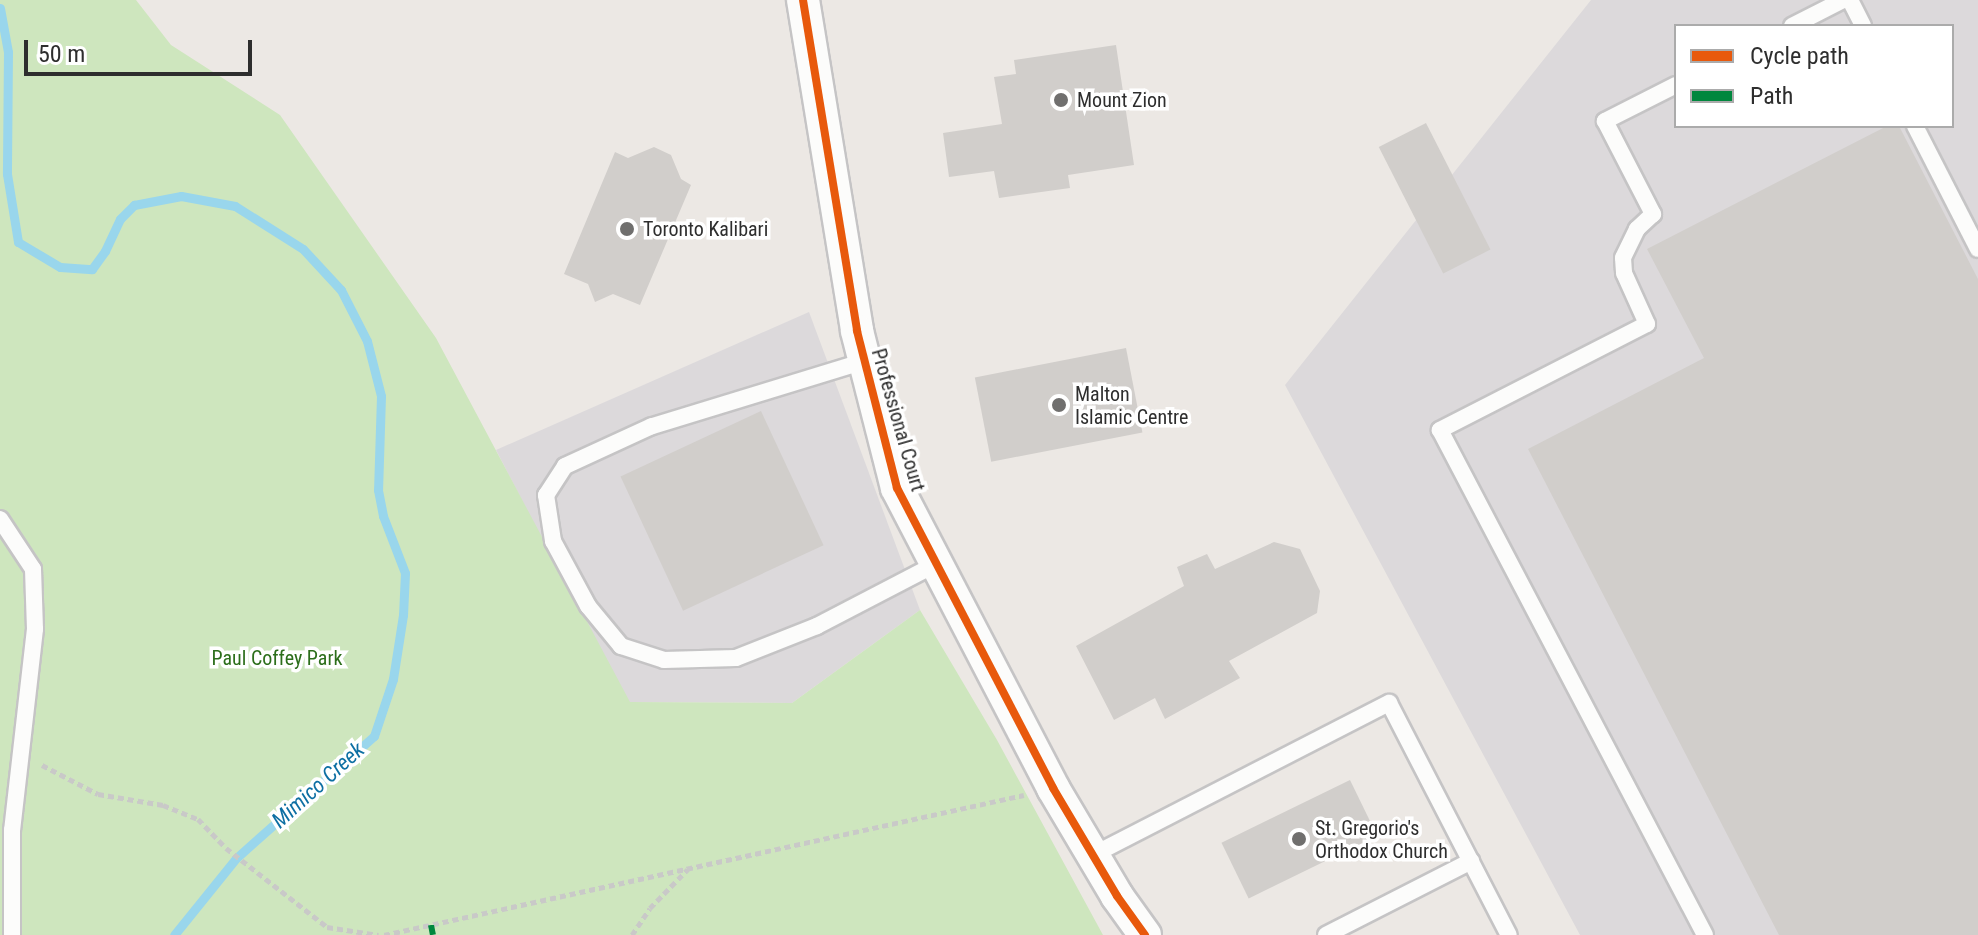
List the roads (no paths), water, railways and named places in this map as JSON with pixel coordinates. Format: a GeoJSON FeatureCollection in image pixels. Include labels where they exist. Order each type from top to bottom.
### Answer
{"type":"FeatureCollection","features":[{"type":"Feature","properties":{"kind":"street","name":"Professional Court"},"geometry":{"type":"LineString","coordinates":[[803,0],[865,361],[897,488],[1053,788],[1145,935]]}},
{"type":"Feature","properties":{"kind":"lane"},"geometry":{"type":"LineString","coordinates":[[1796,24],[1843,0]]}},
{"type":"Feature","properties":{"kind":"lane"},"geometry":{"type":"LineString","coordinates":[[1850,0],[1862,24]]}},
{"type":"Feature","properties":{"kind":"lane"},"geometry":{"type":"LineString","coordinates":[[1674,86],[1605,121],[1653,214],[1637,229],[1623,258],[1624,273],[1647,324],[1440,430],[1705,935]]}},
{"type":"Feature","properties":{"kind":"lane"},"geometry":{"type":"LineString","coordinates":[[1916,128],[1978,249]]}},
{"type":"Feature","properties":{"kind":"lane"},"geometry":{"type":"LineString","coordinates":[[865,361],[652,426],[565,466],[546,495],[553,541],[588,606],[621,646],[664,660],[736,658],[817,626],[936,564]]}},
{"type":"Feature","properties":{"kind":"lane"},"geometry":{"type":"LineString","coordinates":[[0,519],[33,569],[35,629],[12,830],[12,935]]}},
{"type":"Feature","properties":{"kind":"lane"},"geometry":{"type":"LineString","coordinates":[[1093,855],[1389,703],[1471,861],[1504,933]]}},
{"type":"Feature","properties":{"kind":"lane"},"geometry":{"type":"LineString","coordinates":[[1326,935],[1471,861]]}},
{"type":"Feature","properties":{"kind":"waterway","name":"Mimico Creek"},"geometry":{"type":"LineString","coordinates":[[0,8],[8,52],[7,174],[18,242],[60,267],[92,269],[105,251],[120,219],[134,205],[181,196],[235,206],[303,249],[341,290],[367,341],[381,396],[378,490],[383,516],[405,573],[403,615],[393,679],[374,736],[237,857],[174,935]]}},
{"type":"Feature","properties":{"kind":"place","name":"Mount Zion"},"geometry":{"type":"Point","coordinates":[1061,100]}},
{"type":"Feature","properties":{"kind":"place","name":"Toronto Kalibari"},"geometry":{"type":"Point","coordinates":[627,229]}},
{"type":"Feature","properties":{"kind":"place","name":"Malton Islamic Centre"},"geometry":{"type":"Point","coordinates":[1059,405]}},
{"type":"Feature","properties":{"kind":"place","name":"St. Gregorio's Orthodox Church"},"geometry":{"type":"Point","coordinates":[1299,839]}},
{"type":"Feature","properties":{"kind":"park label","name":"Paul Coffey Park"},"geometry":{"type":"Point","coordinates":[277,658]}}]}
